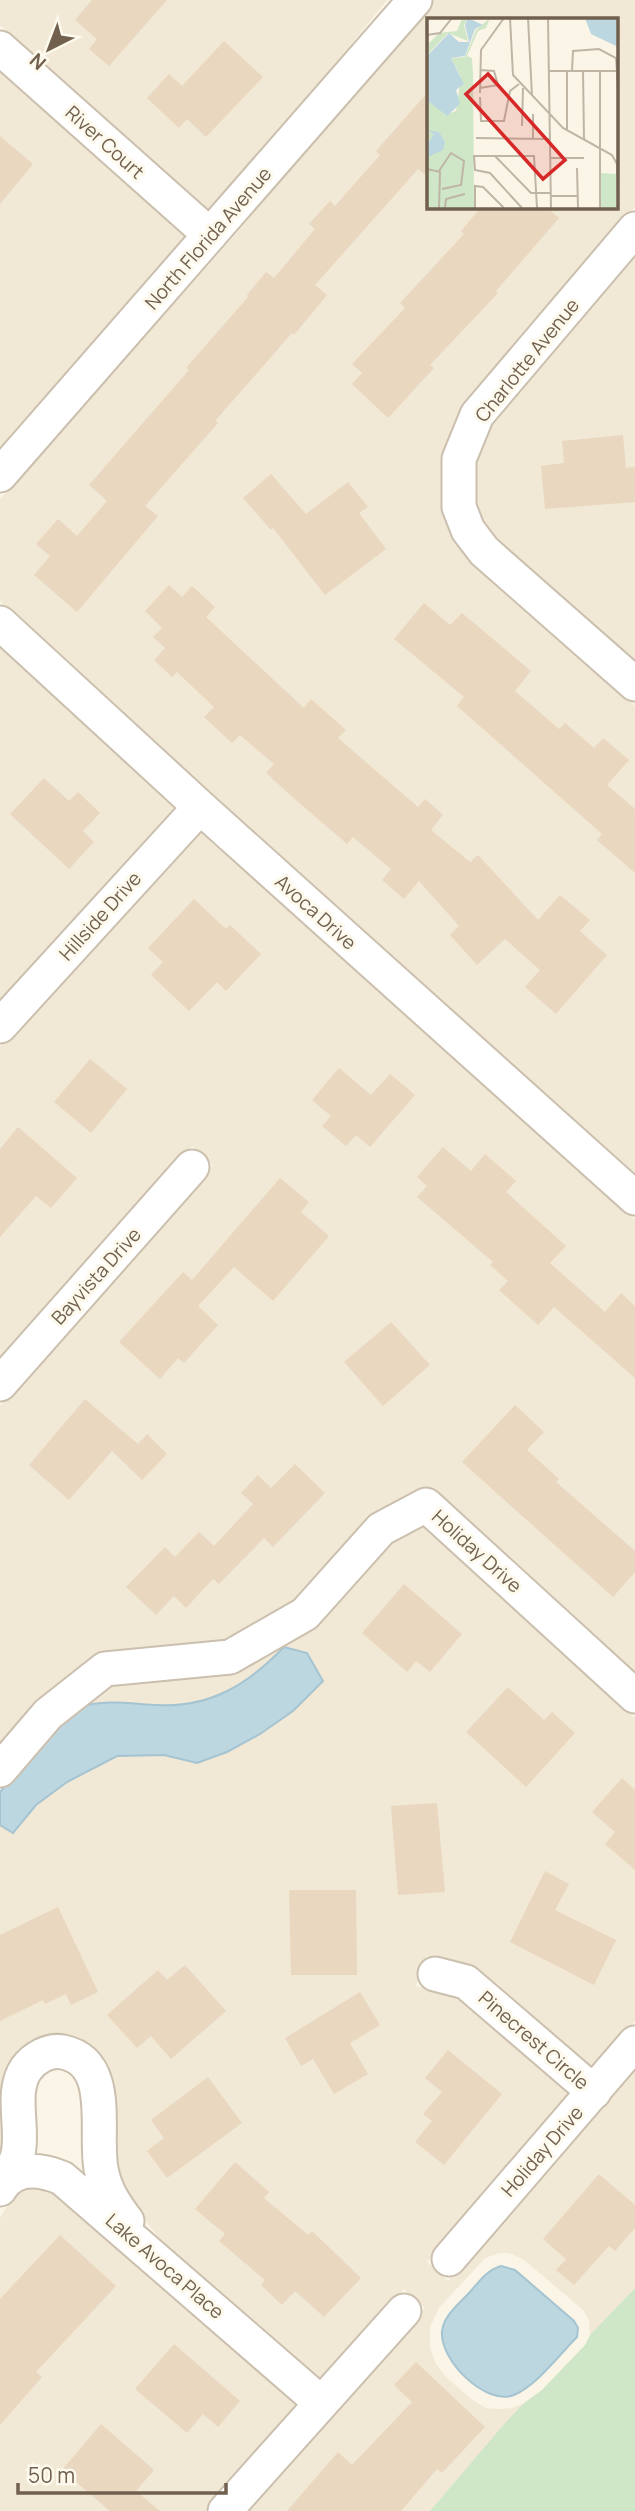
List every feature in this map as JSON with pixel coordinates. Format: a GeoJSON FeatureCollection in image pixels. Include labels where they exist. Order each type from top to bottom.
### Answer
{"type":"FeatureCollection","features":[{"type":"Feature","properties":{"kind":"street","name":"North Florida Avenue"},"geometry":{"type":"LineString","coordinates":[[0,475],[415,0]]}},
{"type":"Feature","properties":{"kind":"street","name":"River Court"},"geometry":{"type":"LineString","coordinates":[[0,48],[210,235]]}},
{"type":"Feature","properties":{"kind":"street","name":"Charlotte Avenue"},"geometry":{"type":"LineString","coordinates":[[635,229],[477,415],[458,459],[459,507],[468,530],[484,551],[635,684]]}},
{"type":"Feature","properties":{"kind":"street","name":"Avoca Drive"},"geometry":{"type":"LineString","coordinates":[[0,623],[200,807],[635,1198]]}},
{"type":"Feature","properties":{"kind":"street","name":"Hillside Drive"},"geometry":{"type":"LineString","coordinates":[[0,1026],[200,807]]}},
{"type":"Feature","properties":{"kind":"street","name":"Bayvista Drive"},"geometry":{"type":"LineString","coordinates":[[0,1384],[192,1167]]}},
{"type":"Feature","properties":{"kind":"street","name":"Holiday Drive"},"geometry":{"type":"LineString","coordinates":[[0,1770],[48,1714],[105,1669],[230,1657],[305,1614],[381,1529],[426,1505],[635,1696]]}},
{"type":"Feature","properties":{"kind":"street","name":"Pinecrest Circle"},"geometry":{"type":"LineString","coordinates":[[435,1975],[466,1982],[594,2092]]}},
{"type":"Feature","properties":{"kind":"street","name":"Holiday Drive"},"geometry":{"type":"LineString","coordinates":[[449,2259],[635,2043]]}},
{"type":"Feature","properties":{"kind":"street"},"geometry":{"type":"LineString","coordinates":[[2,2186],[19,2151],[19,2085],[24,2071],[33,2061],[46,2054],[60,2051],[76,2056],[88,2067],[97,2085],[101,2166],[111,2201],[151,2253]]}},
{"type":"Feature","properties":{"kind":"street","name":"Lake Avoca Place"},"geometry":{"type":"LineString","coordinates":[[2,2186],[29,2170],[48,2172],[61,2178],[151,2253],[320,2402]]}},
{"type":"Feature","properties":{"kind":"street"},"geometry":{"type":"LineString","coordinates":[[225,2511],[404,2311]]}},
{"type":"Feature","properties":{"kind":"shaded area"},"geometry":{"type":"Polygon","coordinates":[[[0,0],[387,0],[214,214],[0,25],[0,0]]]}},
{"type":"Feature","properties":{"kind":"shaded area"},"geometry":{"type":"Polygon","coordinates":[[[424,0],[635,0],[635,207],[466,406],[454,538],[472,563],[635,706],[635,1177],[210,795],[0,601],[0,499],[236,234],[424,0]]]}},
{"type":"Feature","properties":{"kind":"shaded area"},"geometry":{"type":"Polygon","coordinates":[[[0,68],[193,239],[0,456],[0,68]]]}},
{"type":"Feature","properties":{"kind":"shaded area"},"geometry":{"type":"Polygon","coordinates":[[[635,251],[635,663],[495,540],[482,521],[474,502],[474,460],[490,422],[635,251]]]}},
{"type":"Feature","properties":{"kind":"shaded area"},"geometry":{"type":"Polygon","coordinates":[[[0,645],[178,809],[0,1004],[0,645]]]}},
{"type":"Feature","properties":{"kind":"shaded area"},"geometry":{"type":"Polygon","coordinates":[[[199,828],[635,1220],[635,1674],[437,1493],[296,1603],[227,1642],[106,1654],[0,1748],[0,1406],[213,1165],[192,1146],[0,1363],[0,1047],[199,828]]]}},
{"type":"Feature","properties":{"kind":"shaded area"},"geometry":{"type":"Polygon","coordinates":[[[422,1523],[635,1718],[635,2021],[593,2070],[471,1967],[426,1956],[416,1986],[457,1997],[572,2095],[427,2262],[448,2281],[635,2064],[635,2288],[590,2335],[589,2320],[583,2310],[524,2260],[509,2253],[485,2258],[439,2308],[430,2327],[430,2348],[436,2364],[445,2376],[471,2399],[486,2408],[512,2408],[524,2403],[430,2511],[244,2511],[425,2308],[404,2289],[320,2380],[162,2242],[124,2192],[116,2162],[111,2077],[99,2055],[82,2042],[58,2036],[0,2160],[0,1825],[13,1833],[36,1805],[67,1782],[117,1756],[164,1755],[197,1763],[227,1752],[260,1734],[293,1711],[284,1647],[260,1672],[231,1690],[201,1702],[162,1705],[121,1703],[80,1707],[109,1684],[230,1672],[390,1541],[422,1523]]]}},
{"type":"Feature","properties":{"kind":"shaded area"},"geometry":{"type":"Polygon","coordinates":[[[29,2186],[52,2191],[299,2404],[206,2511],[0,2511],[0,2218],[15,2193],[29,2186]]]}},
{"type":"Feature","properties":{"kind":"green space"},"geometry":{"type":"Polygon","coordinates":[[[635,2288],[635,2511],[430,2511],[506,2422],[524,2403],[542,2390],[635,2288]]]}},
{"type":"Feature","properties":{"kind":"water"},"geometry":{"type":"Polygon","coordinates":[[[284,1647],[307,1653],[323,1681],[293,1711],[260,1734],[227,1752],[197,1763],[164,1755],[117,1756],[67,1782],[36,1805],[13,1833],[0,1825],[0,1792],[50,1732],[72,1712],[99,1703],[176,1705],[211,1698],[257,1672],[284,1647]]]}},
{"type":"Feature","properties":{"kind":"water"},"geometry":{"type":"Polygon","coordinates":[[[501,2266],[515,2270],[574,2321],[578,2328],[577,2337],[539,2377],[522,2391],[502,2397],[490,2394],[466,2378],[448,2355],[442,2332],[452,2311],[491,2270],[501,2266]]]}},
{"type":"Feature","properties":{"kind":"building"},"geometry":{"type":"Polygon","coordinates":[[[92,0],[167,0],[109,66],[89,49],[97,39],[75,20],[92,0]]]}},
{"type":"Feature","properties":{"kind":"building"},"geometry":{"type":"Polygon","coordinates":[[[224,41],[263,77],[206,137],[187,119],[179,128],[147,98],[169,74],[182,86],[224,41]]]}},
{"type":"Feature","properties":{"kind":"building"},"geometry":{"type":"Polygon","coordinates":[[[427,93],[427,176],[418,169],[315,285],[327,295],[215,421],[218,423],[145,506],[158,516],[77,612],[34,575],[50,556],[36,544],[58,519],[77,536],[107,501],[89,485],[189,370],[186,368],[248,297],[266,272],[274,278],[315,229],[309,224],[330,201],[335,206],[380,155],[376,151],[427,93]]]}},
{"type":"Feature","properties":{"kind":"building"},"geometry":{"type":"Polygon","coordinates":[[[0,136],[33,164],[0,204],[0,136]]]}},
{"type":"Feature","properties":{"kind":"building"},"geometry":{"type":"Polygon","coordinates":[[[480,208],[547,208],[559,218],[496,291],[498,293],[430,365],[434,368],[388,418],[352,384],[362,373],[352,364],[405,308],[400,303],[464,234],[461,231],[480,208]]]}},
{"type":"Feature","properties":{"kind":"building"},"geometry":{"type":"Polygon","coordinates":[[[623,435],[626,468],[635,467],[635,502],[545,509],[541,466],[564,463],[562,441],[623,435]]]}},
{"type":"Feature","properties":{"kind":"building"},"geometry":{"type":"Polygon","coordinates":[[[271,474],[306,514],[348,482],[368,507],[359,513],[386,549],[325,595],[273,528],[271,530],[243,498],[271,474]]]}},
{"type":"Feature","properties":{"kind":"building"},"geometry":{"type":"Polygon","coordinates":[[[169,585],[182,597],[192,586],[215,607],[206,617],[304,708],[311,699],[346,730],[338,738],[418,807],[425,799],[443,815],[431,830],[470,862],[478,855],[538,920],[560,895],[590,920],[580,931],[607,955],[556,1014],[525,987],[540,970],[505,939],[477,965],[450,935],[459,926],[419,881],[404,899],[382,880],[391,869],[353,837],[347,844],[289,794],[266,773],[274,764],[240,735],[232,743],[204,717],[214,707],[177,672],[172,677],[154,660],[165,648],[153,637],[162,628],[145,611],[169,585]]]}},
{"type":"Feature","properties":{"kind":"building"},"geometry":{"type":"Polygon","coordinates":[[[424,603],[450,625],[462,613],[531,671],[515,691],[559,729],[565,723],[594,748],[603,738],[629,760],[607,785],[635,809],[635,873],[597,840],[602,834],[457,706],[464,697],[394,639],[424,603]]]}},
{"type":"Feature","properties":{"kind":"building"},"geometry":{"type":"Polygon","coordinates":[[[44,778],[69,801],[78,792],[100,813],[83,831],[94,842],[69,869],[10,814],[44,778]]]}},
{"type":"Feature","properties":{"kind":"building"},"geometry":{"type":"Polygon","coordinates":[[[194,899],[226,929],[230,925],[261,954],[226,991],[217,982],[189,1011],[151,975],[163,962],[148,948],[194,899]]]}},
{"type":"Feature","properties":{"kind":"building"},"geometry":{"type":"Polygon","coordinates":[[[90,1059],[127,1089],[91,1133],[54,1102],[90,1059]]]}},
{"type":"Feature","properties":{"kind":"building"},"geometry":{"type":"Polygon","coordinates":[[[339,1068],[371,1095],[390,1074],[415,1095],[370,1147],[356,1135],[346,1146],[322,1126],[331,1116],[312,1100],[339,1068]]]}},
{"type":"Feature","properties":{"kind":"building"},"geometry":{"type":"Polygon","coordinates":[[[18,1127],[77,1178],[51,1208],[36,1196],[0,1237],[0,1149],[18,1127]]]}},
{"type":"Feature","properties":{"kind":"building"},"geometry":{"type":"Polygon","coordinates":[[[443,1147],[471,1171],[485,1154],[516,1181],[506,1192],[566,1246],[550,1263],[605,1312],[621,1293],[635,1306],[635,1378],[554,1307],[538,1325],[499,1290],[508,1281],[490,1265],[493,1262],[417,1197],[427,1186],[417,1177],[443,1147]]]}},
{"type":"Feature","properties":{"kind":"building"},"geometry":{"type":"Polygon","coordinates":[[[280,1178],[309,1202],[301,1212],[329,1236],[273,1301],[234,1267],[198,1306],[218,1325],[184,1363],[178,1358],[160,1379],[119,1342],[183,1272],[192,1280],[280,1178]]]}},
{"type":"Feature","properties":{"kind":"building"},"geometry":{"type":"Polygon","coordinates":[[[391,1322],[430,1365],[383,1406],[344,1362],[391,1322]]]}},
{"type":"Feature","properties":{"kind":"building"},"geometry":{"type":"Polygon","coordinates":[[[85,1399],[138,1444],[147,1434],[167,1454],[142,1480],[112,1451],[69,1500],[29,1465],[85,1399]]]}},
{"type":"Feature","properties":{"kind":"building"},"geometry":{"type":"Polygon","coordinates":[[[515,1405],[544,1432],[527,1450],[559,1479],[556,1482],[635,1551],[635,1572],[613,1597],[462,1462],[515,1405]]]}},
{"type":"Feature","properties":{"kind":"building"},"geometry":{"type":"Polygon","coordinates":[[[295,1464],[325,1493],[273,1547],[264,1538],[219,1584],[213,1579],[186,1608],[174,1596],[156,1615],[126,1587],[165,1547],[175,1557],[199,1532],[214,1546],[253,1504],[241,1493],[258,1475],[271,1488],[295,1464]]]}},
{"type":"Feature","properties":{"kind":"building"},"geometry":{"type":"Polygon","coordinates":[[[404,1584],[462,1634],[430,1672],[416,1661],[407,1672],[362,1633],[404,1584]]]}},
{"type":"Feature","properties":{"kind":"building"},"geometry":{"type":"Polygon","coordinates":[[[508,1687],[544,1720],[552,1712],[575,1733],[526,1787],[466,1732],[508,1687]]]}},
{"type":"Feature","properties":{"kind":"building"},"geometry":{"type":"Polygon","coordinates":[[[622,1778],[635,1790],[635,1870],[605,1844],[615,1832],[592,1812],[622,1778]]]}},
{"type":"Feature","properties":{"kind":"building"},"geometry":{"type":"Polygon","coordinates":[[[437,1803],[445,1892],[398,1895],[391,1806],[437,1803]]]}},
{"type":"Feature","properties":{"kind":"building"},"geometry":{"type":"Polygon","coordinates":[[[545,1871],[569,1884],[555,1910],[616,1940],[594,1985],[510,1942],[545,1871]]]}},
{"type":"Feature","properties":{"kind":"building"},"geometry":{"type":"Polygon","coordinates":[[[289,1890],[356,1890],[357,1975],[291,1975],[289,1890]]]}},
{"type":"Feature","properties":{"kind":"building"},"geometry":{"type":"Polygon","coordinates":[[[58,1907],[98,1992],[71,2005],[66,1994],[45,2004],[43,2000],[0,2021],[0,1935],[58,1907]]]}},
{"type":"Feature","properties":{"kind":"building"},"geometry":{"type":"Polygon","coordinates":[[[185,1965],[226,2011],[171,2059],[151,2036],[137,2048],[107,2015],[158,1970],[167,1980],[185,1965]]]}},
{"type":"Feature","properties":{"kind":"building"},"geometry":{"type":"Polygon","coordinates":[[[360,1992],[380,2025],[350,2043],[368,2074],[334,2094],[313,2059],[301,2066],[285,2038],[360,1992]]]}},
{"type":"Feature","properties":{"kind":"building"},"geometry":{"type":"Polygon","coordinates":[[[448,2050],[502,2094],[444,2165],[415,2142],[432,2121],[423,2114],[442,2092],[425,2078],[448,2050]]]}},
{"type":"Feature","properties":{"kind":"building"},"geometry":{"type":"Polygon","coordinates":[[[208,2077],[242,2123],[167,2178],[147,2151],[164,2138],[151,2120],[208,2077]]]}},
{"type":"Feature","properties":{"kind":"building"},"geometry":{"type":"Polygon","coordinates":[[[235,2162],[269,2192],[264,2198],[308,2235],[312,2231],[361,2278],[324,2317],[295,2291],[282,2305],[261,2285],[265,2280],[219,2241],[225,2234],[195,2209],[235,2162]]]}},
{"type":"Feature","properties":{"kind":"building"},"geometry":{"type":"Polygon","coordinates":[[[599,2174],[635,2205],[635,2228],[615,2251],[609,2246],[574,2285],[556,2270],[566,2259],[543,2239],[599,2174]]]}},
{"type":"Feature","properties":{"kind":"building"},"geometry":{"type":"Polygon","coordinates":[[[60,2235],[116,2286],[36,2372],[42,2377],[0,2425],[0,2299],[60,2235]]]}},
{"type":"Feature","properties":{"kind":"building"},"geometry":{"type":"Polygon","coordinates":[[[174,2344],[240,2401],[218,2427],[203,2414],[187,2433],[135,2389],[174,2344]]]}},
{"type":"Feature","properties":{"kind":"building"},"geometry":{"type":"Polygon","coordinates":[[[416,2362],[485,2427],[442,2473],[437,2469],[401,2511],[287,2511],[338,2452],[352,2465],[412,2402],[394,2385],[416,2362]]]}},
{"type":"Feature","properties":{"kind":"building"},"geometry":{"type":"Polygon","coordinates":[[[101,2424],[154,2470],[136,2491],[160,2511],[110,2511],[62,2470],[101,2424]]]}}]}
